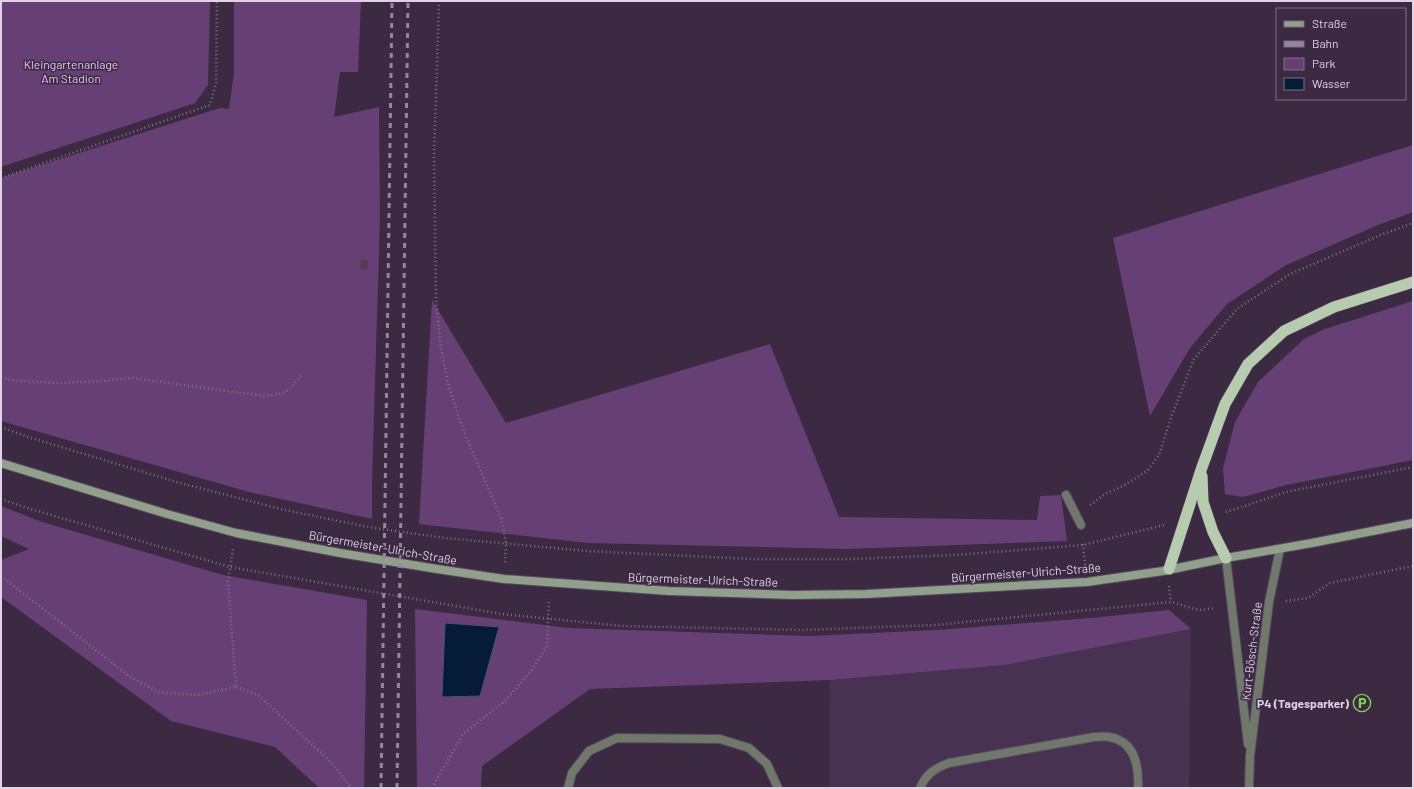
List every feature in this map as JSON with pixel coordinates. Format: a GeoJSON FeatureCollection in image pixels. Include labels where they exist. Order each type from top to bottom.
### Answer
{"type":"FeatureCollection","features":[{"type":"Feature","properties":{"kind":"highway"},"geometry":{"type":"LineString","coordinates":[[1169,570],[1201,470],[1225,404],[1248,364],[1284,331],[1334,307],[1413,282]]}},
{"type":"Feature","properties":{"kind":"highway"},"geometry":{"type":"LineString","coordinates":[[1201,470],[1203,502],[1213,532],[1226,558]]}},
{"type":"Feature","properties":{"kind":"main road","name":"Bürgermeister-Ulrich-Straße"},"geometry":{"type":"LineString","coordinates":[[1,463],[167,514],[236,533],[437,570],[550,583],[669,591],[792,595],[866,594],[1087,582],[1169,570],[1413,523]]}},
{"type":"Feature","properties":{"kind":"street"},"geometry":{"type":"LineString","coordinates":[[1066,495],[1081,526]]}},
{"type":"Feature","properties":{"kind":"street","name":"Kurt-Bösch-Straße"},"geometry":{"type":"LineString","coordinates":[[1249,788],[1250,756],[1269,602],[1280,549]]}},
{"type":"Feature","properties":{"kind":"street","name":"Kurt-Bösch-Straße"},"geometry":{"type":"LineString","coordinates":[[1226,558],[1250,756]]}},
{"type":"Feature","properties":{"kind":"street"},"geometry":{"type":"LineString","coordinates":[[920,788],[927,774],[937,767],[949,763],[1094,737],[1109,737],[1122,741],[1132,750],[1136,760],[1138,772],[1138,788]]}},
{"type":"Feature","properties":{"kind":"street"},"geometry":{"type":"LineString","coordinates":[[568,788],[572,773],[588,751],[617,738],[625,738],[720,739],[749,748],[766,764],[778,788]]}},
{"type":"Feature","properties":{"kind":"path"},"geometry":{"type":"LineString","coordinates":[[1,178],[210,105],[216,83],[217,1]]}},
{"type":"Feature","properties":{"kind":"path"},"geometry":{"type":"LineString","coordinates":[[438,1],[434,155],[436,300],[441,348],[449,387],[463,429],[501,518],[506,543],[504,578]]}},
{"type":"Feature","properties":{"kind":"path"},"geometry":{"type":"LineString","coordinates":[[1087,582],[1081,526],[1090,505],[1105,494],[1123,486],[1147,471],[1159,455],[1172,414],[1194,359],[1237,309],[1290,274],[1383,234],[1413,223]]}},
{"type":"Feature","properties":{"kind":"path"},"geometry":{"type":"LineString","coordinates":[[1,378],[56,383],[132,378],[264,396],[280,394],[292,388],[301,375]]}},
{"type":"Feature","properties":{"kind":"path"},"geometry":{"type":"LineString","coordinates":[[1,427],[180,482],[285,510],[368,527],[445,538],[587,551],[751,559],[848,559],[956,555],[1083,545],[1185,521]]}},
{"type":"Feature","properties":{"kind":"path"},"geometry":{"type":"LineString","coordinates":[[1208,517],[1286,492],[1413,467]]}},
{"type":"Feature","properties":{"kind":"path"},"geometry":{"type":"LineString","coordinates":[[236,533],[228,581],[236,687]]}},
{"type":"Feature","properties":{"kind":"path"},"geometry":{"type":"LineString","coordinates":[[1269,602],[1308,598],[1330,583],[1413,566]]}},
{"type":"Feature","properties":{"kind":"path"},"geometry":{"type":"LineString","coordinates":[[1,576],[129,676],[158,692],[198,695],[236,687],[258,695],[332,763],[351,788]]}},
{"type":"Feature","properties":{"kind":"path"},"geometry":{"type":"LineString","coordinates":[[432,788],[463,734],[506,700],[532,670],[547,646],[550,583]]}},
{"type":"Feature","properties":{"kind":"path"},"geometry":{"type":"LineString","coordinates":[[1171,602],[1199,610],[1231,606]]}},
{"type":"Feature","properties":{"kind":"shaded area"},"geometry":{"type":"Polygon","coordinates":[[[1191,629],[1189,788],[829,788],[830,680],[1005,665],[1191,629]]]}},
{"type":"Feature","properties":{"kind":"green space","name":"Kleingartenanlage Am Stadion"},"geometry":{"type":"Polygon","coordinates":[[[1,1],[210,1],[208,85],[195,103],[1,167],[1,1]]]}},
{"type":"Feature","properties":{"kind":"green space"},"geometry":{"type":"Polygon","coordinates":[[[234,1],[361,1],[358,72],[340,72],[334,117],[379,107],[380,218],[372,519],[249,492],[1,421],[1,178],[220,108],[229,109],[234,73],[234,1]]]}},
{"type":"Feature","properties":{"kind":"green space"},"geometry":{"type":"Polygon","coordinates":[[[1413,145],[1413,212],[1378,225],[1286,265],[1227,304],[1190,348],[1150,416],[1113,238],[1413,145]]]}},
{"type":"Feature","properties":{"kind":"green space"},"geometry":{"type":"Polygon","coordinates":[[[432,300],[506,423],[770,344],[839,517],[1037,520],[1040,496],[1061,495],[1067,541],[847,549],[588,543],[419,524],[432,300]]]}},
{"type":"Feature","properties":{"kind":"green space"},"geometry":{"type":"Polygon","coordinates":[[[1413,301],[1413,460],[1286,485],[1243,497],[1225,494],[1223,468],[1235,422],[1258,382],[1304,339],[1325,329],[1413,301]]]}},
{"type":"Feature","properties":{"kind":"green space"},"geometry":{"type":"Polygon","coordinates":[[[1,506],[42,522],[223,575],[367,600],[364,788],[319,788],[275,747],[171,721],[1,597],[1,560],[29,549],[1,536],[1,506]]]}},
{"type":"Feature","properties":{"kind":"green space"},"geometry":{"type":"Polygon","coordinates":[[[415,609],[568,628],[811,636],[936,630],[1091,618],[1169,610],[1191,629],[1005,665],[830,680],[590,689],[482,766],[481,788],[417,788],[415,609]]]}},
{"type":"Feature","properties":{"kind":"water"},"geometry":{"type":"Polygon","coordinates":[[[445,623],[499,627],[480,696],[442,697],[445,623]]]}},
{"type":"Feature","properties":{"kind":"building"},"geometry":{"type":"Polygon","coordinates":[[[361,260],[368,261],[367,270],[360,269],[361,260]]]}},
{"type":"Feature","properties":{"kind":"railway"},"geometry":{"type":"LineString","coordinates":[[381,788],[392,1]]}},
{"type":"Feature","properties":{"kind":"railway"},"geometry":{"type":"LineString","coordinates":[[397,788],[408,1]]}},
{"type":"Feature","properties":{"kind":"place","name":"P4 (Tagesparker)"},"geometry":{"type":"Point","coordinates":[1362,703]}}]}
